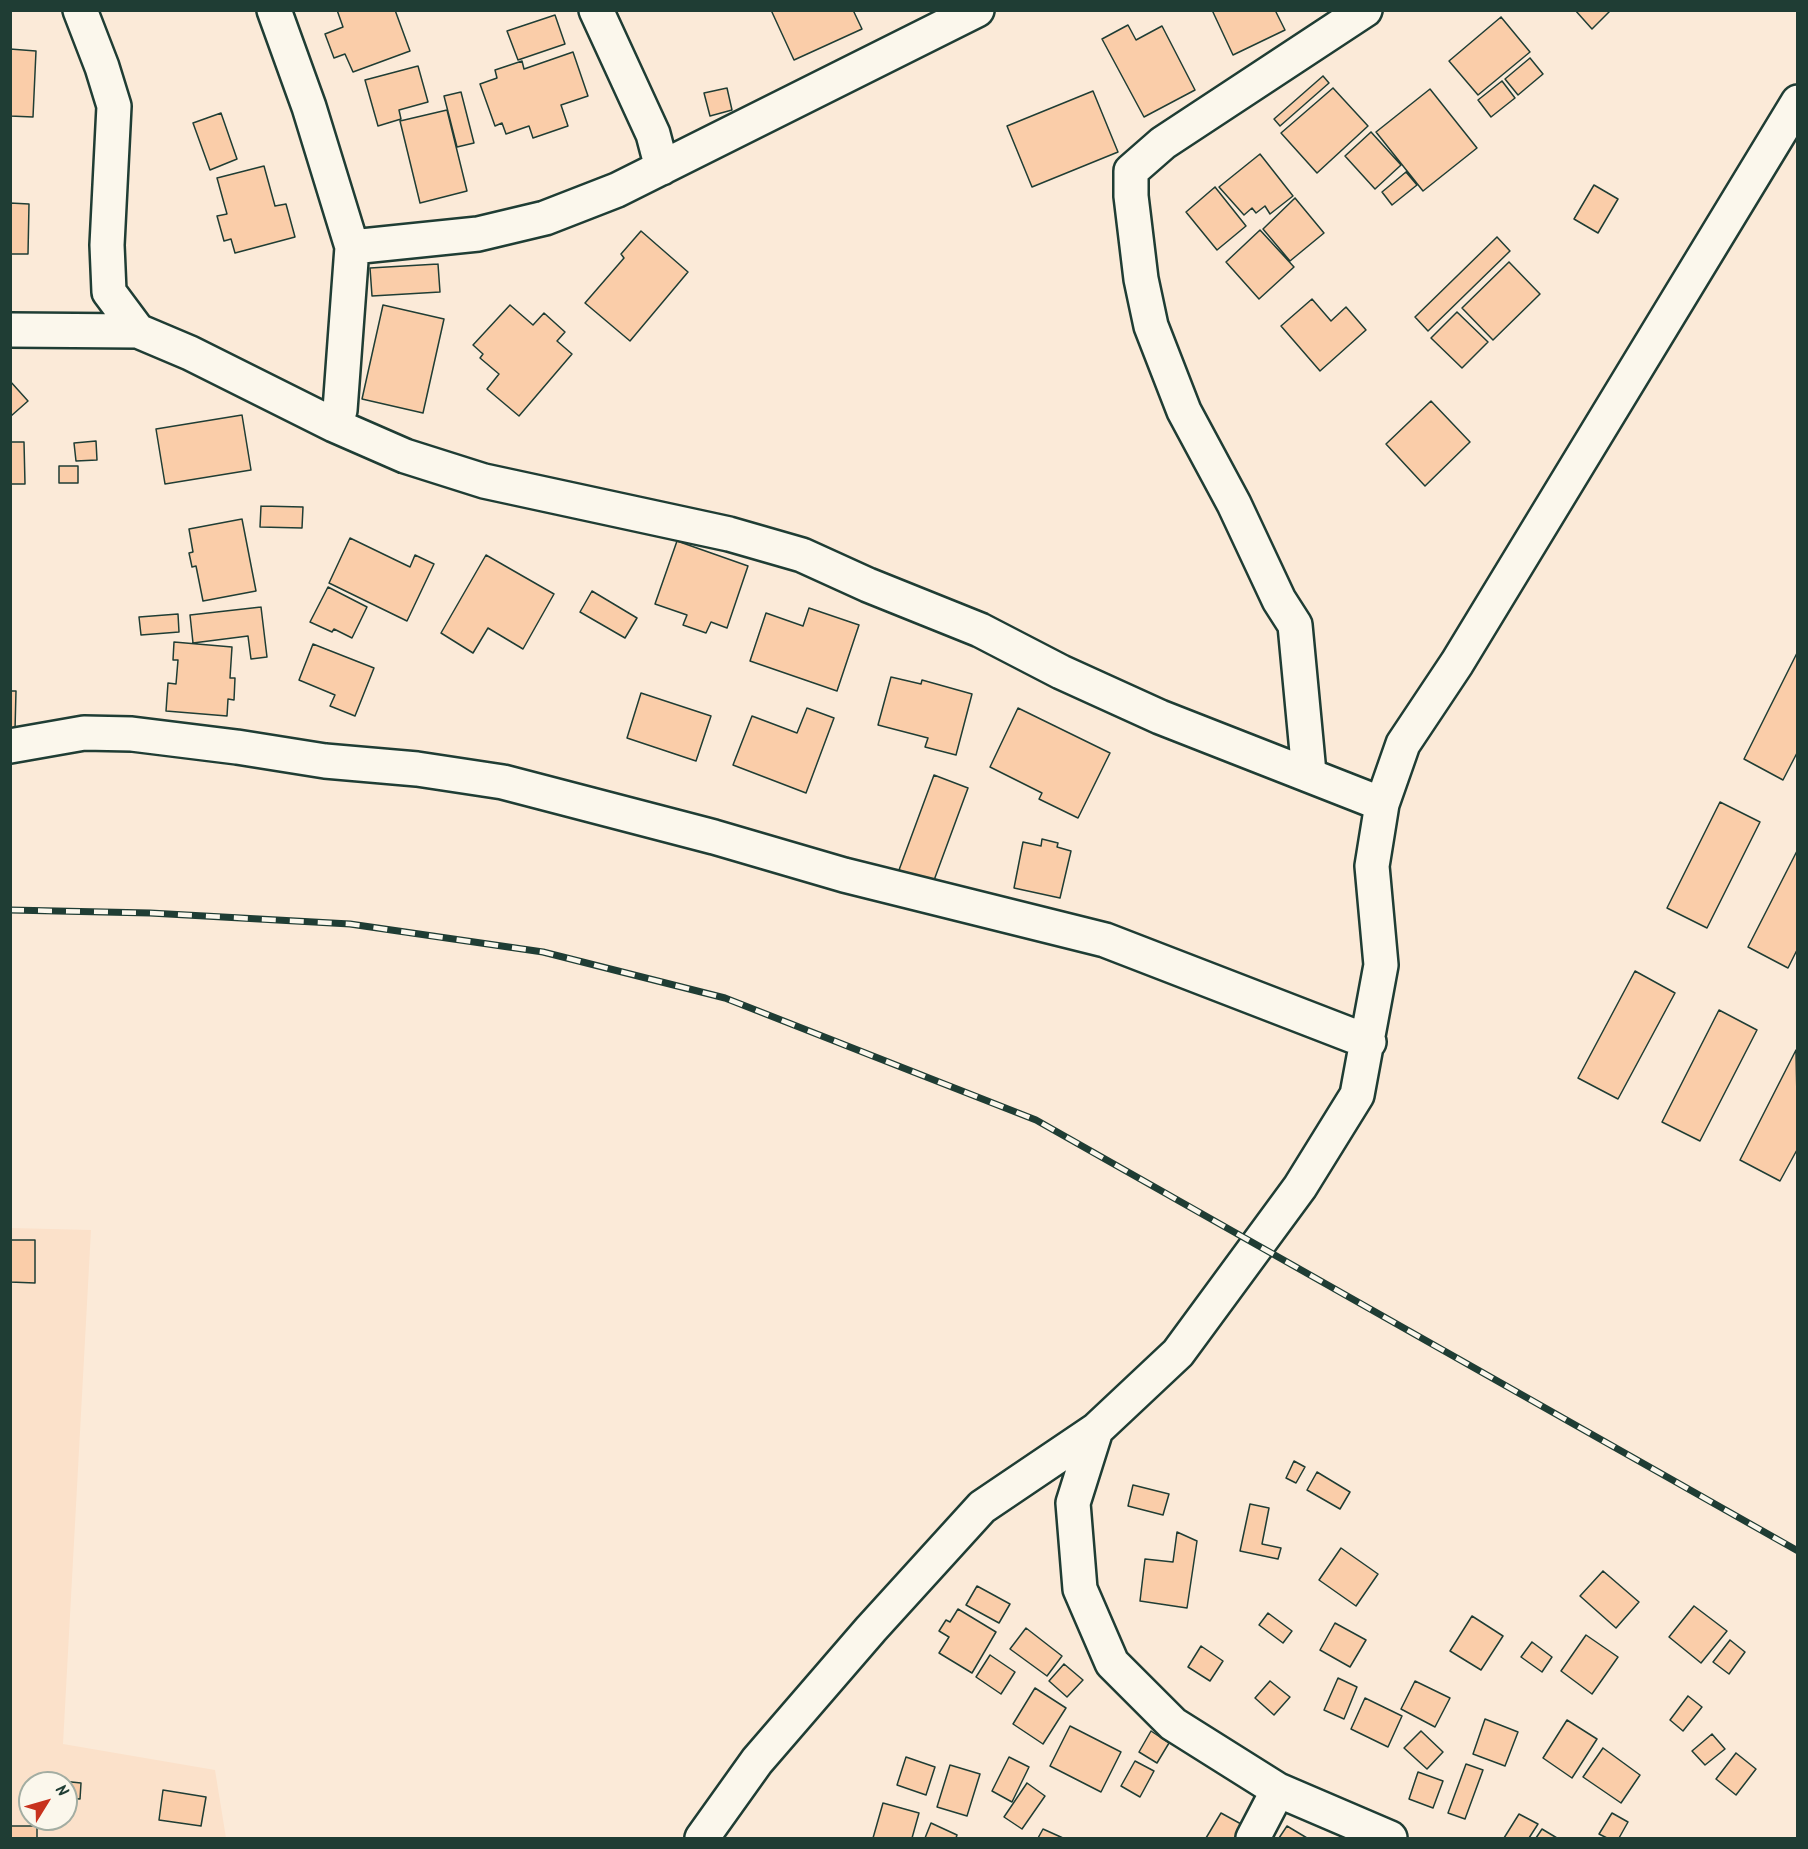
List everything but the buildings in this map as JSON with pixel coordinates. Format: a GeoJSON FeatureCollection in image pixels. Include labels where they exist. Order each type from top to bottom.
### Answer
{"type":"FeatureCollection","features":[{"type":"Feature","properties":{"kind":"street"},"geometry":{"type":"LineString","coordinates":[[80,10],[114,106],[106,245],[109,292],[138,331]]}},
{"type":"Feature","properties":{"kind":"street"},"geometry":{"type":"LineString","coordinates":[[274,10],[309,107],[352,247],[340,410],[334,425]]}},
{"type":"Feature","properties":{"kind":"street"},"geometry":{"type":"LineString","coordinates":[[596,10],[653,134],[662,168]]}},
{"type":"Feature","properties":{"kind":"street"},"geometry":{"type":"LineString","coordinates":[[352,247],[478,234],[545,218],[617,190],[662,168],[929,20],[976,10]]}},
{"type":"Feature","properties":{"kind":"street"},"geometry":{"type":"LineString","coordinates":[[1309,773],[1295,625],[1279,600],[1234,504],[1184,411],[1152,326],[1141,279],[1131,196],[1131,171],[1163,143],[1365,10]]}},
{"type":"Feature","properties":{"kind":"street"},"geometry":{"type":"LineString","coordinates":[[702,1839],[757,1761],[871,1629],[982,1507],[1096,1430],[1178,1353],[1258,1248],[1300,1187],[1357,1095],[1369,1042],[1381,965],[1372,866],[1382,804],[1403,744],[1457,663],[1797,102]]}},
{"type":"Feature","properties":{"kind":"street"},"geometry":{"type":"LineString","coordinates":[[10,330],[138,331],[190,353],[334,425],[405,456],[484,481],[729,534],[802,555],[868,585],[980,630],[1060,672],[1160,717],[1309,773],[1382,804]]}},
{"type":"Feature","properties":{"kind":"street"},"geometry":{"type":"LineString","coordinates":[[10,746],[84,733],[132,734],[237,747],[325,762],[417,769],[503,782],[714,837],[844,875],[1105,940],[1369,1042]]}},
{"type":"Feature","properties":{"kind":"street"},"geometry":{"type":"LineString","coordinates":[[1096,1430],[1073,1503],[1080,1589],[1112,1664],[1173,1724],[1278,1790],[1390,1839]]}},
{"type":"Feature","properties":{"kind":"street"},"geometry":{"type":"LineString","coordinates":[[1253,1839],[1278,1790]]}},
{"type":"Feature","properties":{"kind":"shaded area"},"geometry":{"type":"Polygon","coordinates":[[[11,1228],[91,1230],[63,1744],[215,1770],[226,1838],[11,1838],[11,1228]]]}},
{"type":"Feature","properties":{"kind":"railway"},"geometry":{"type":"LineString","coordinates":[[10,910],[150,913],[350,924],[543,952],[725,998],[1036,1120],[1798,1551]]}}]}
